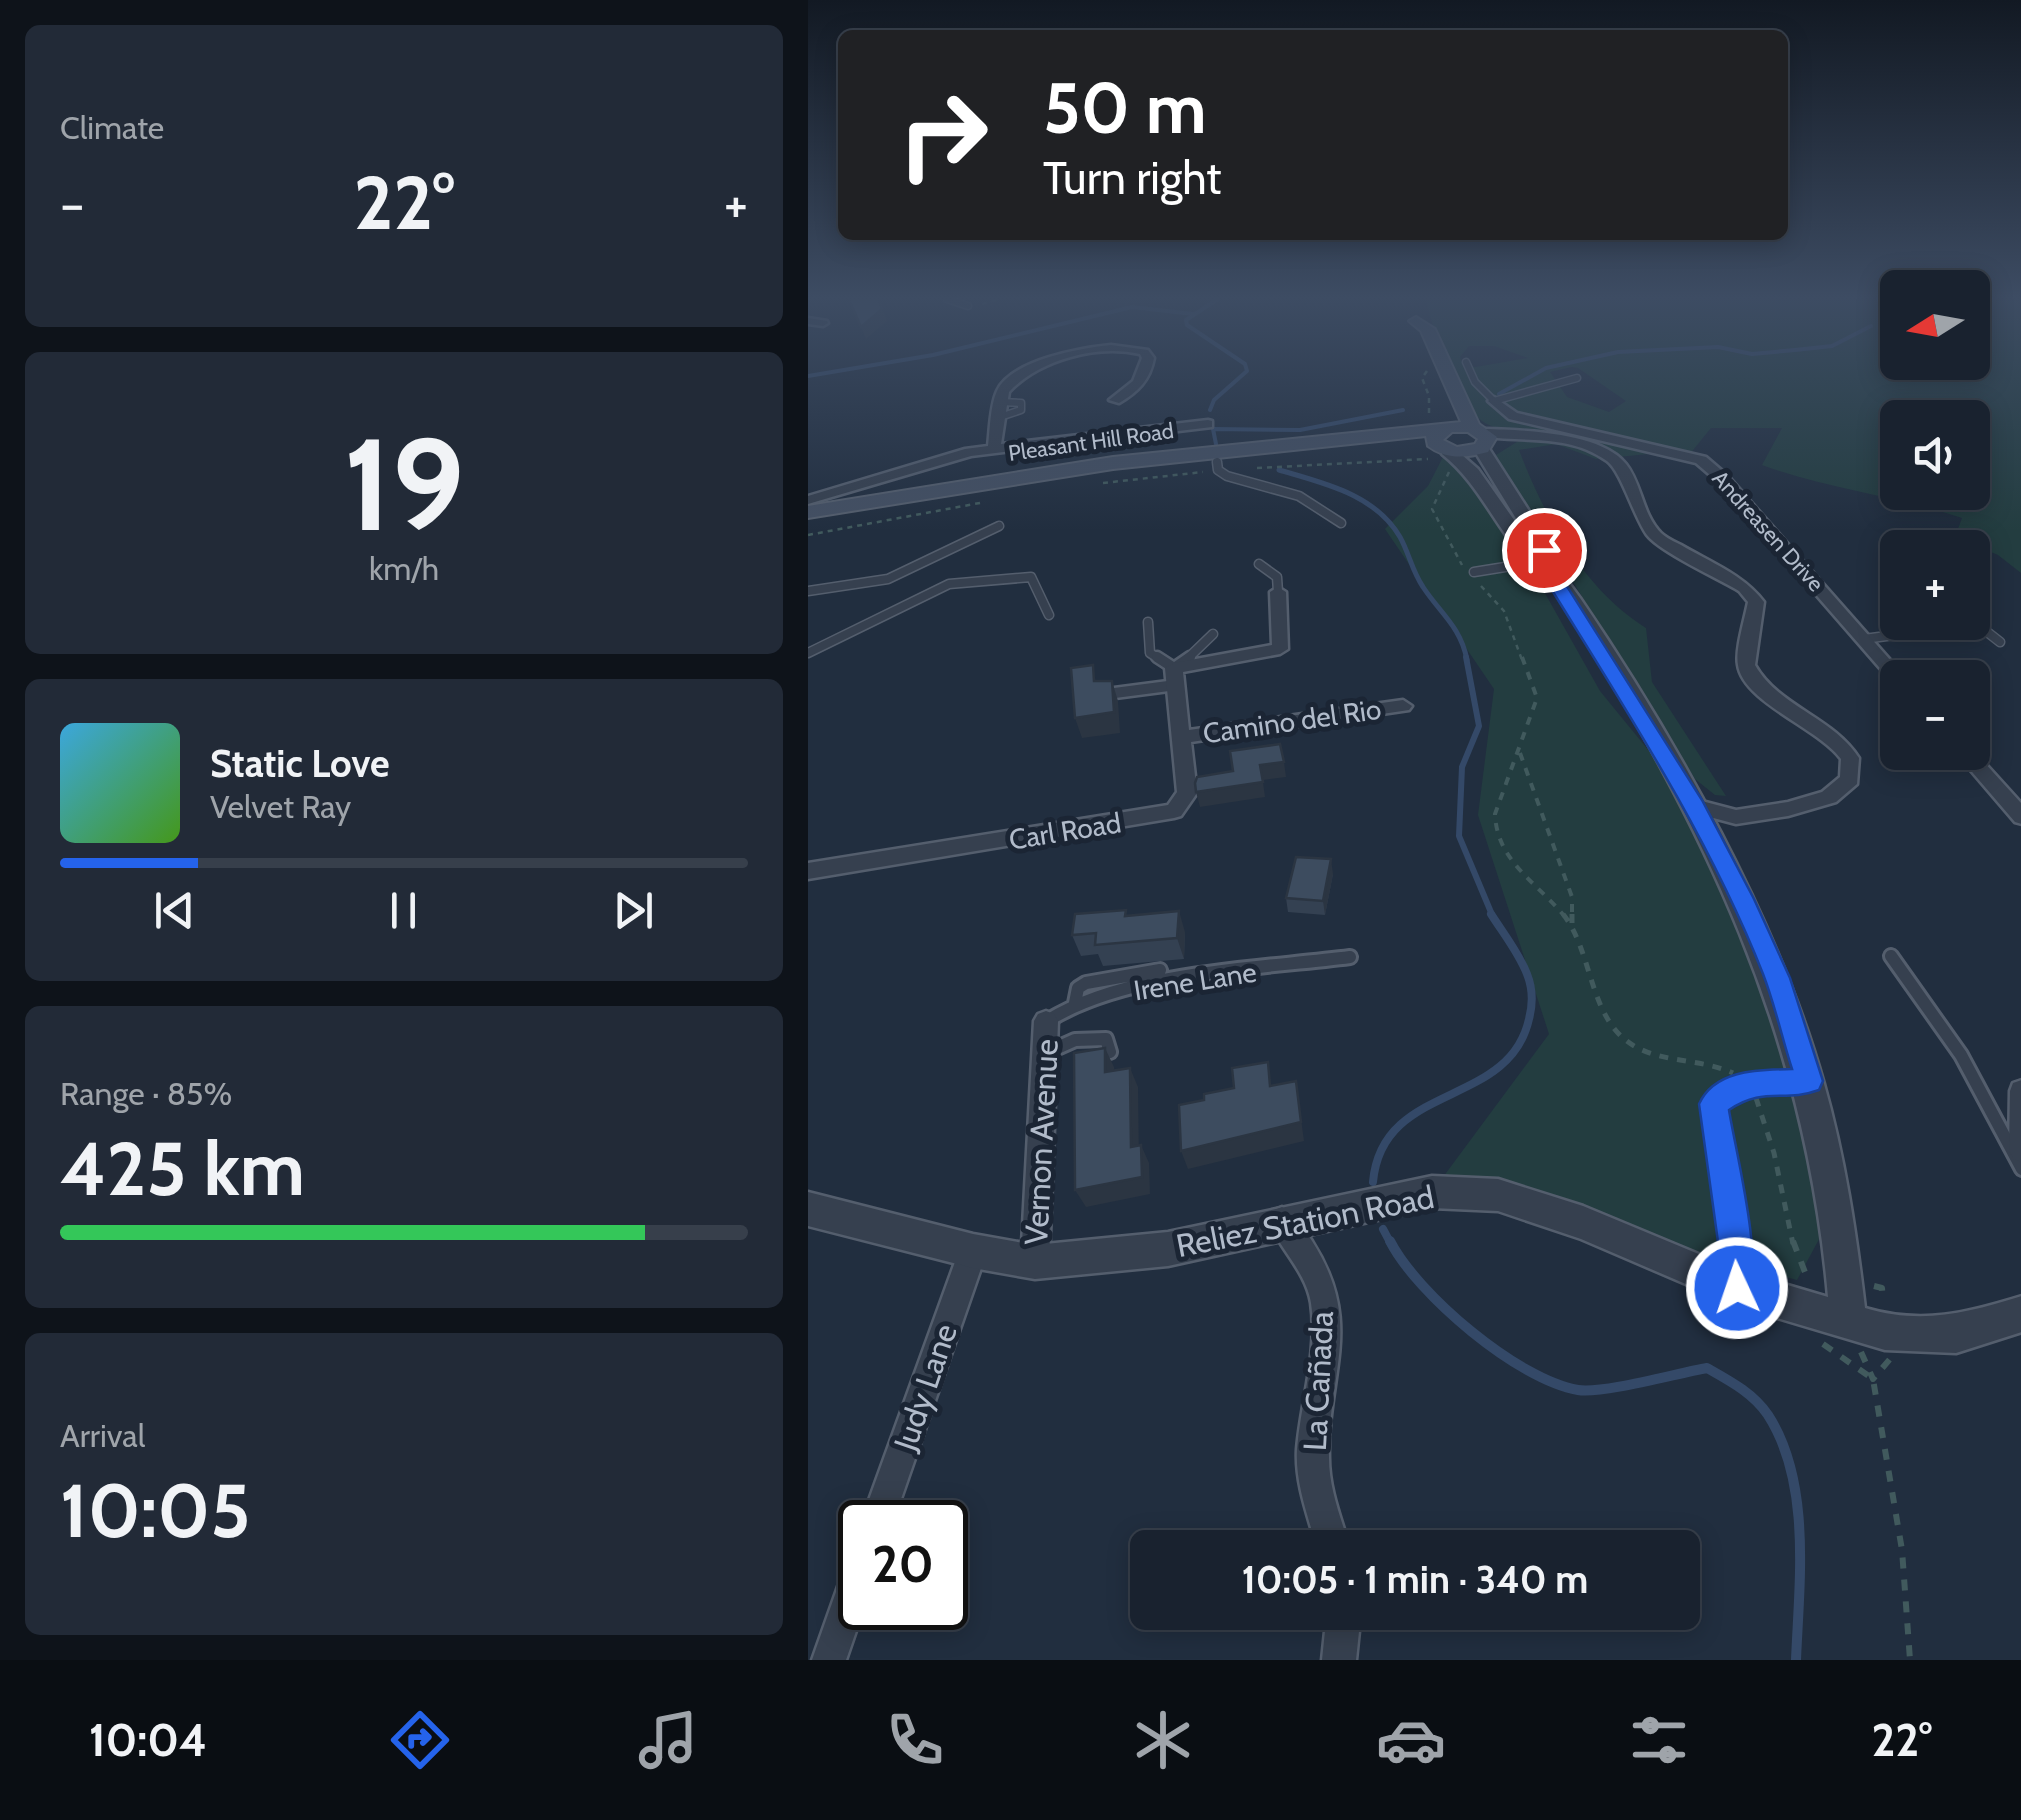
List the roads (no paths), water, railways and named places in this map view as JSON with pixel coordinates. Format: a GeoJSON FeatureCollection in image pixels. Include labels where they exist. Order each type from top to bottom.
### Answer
{"type":"FeatureCollection","features":[{"type":"Feature","properties":{"kind":"main road"},"geometry":{"type":"LineString","coordinates":[[1426,376],[1440,424]]}},
{"type":"Feature","properties":{"kind":"main road"},"geometry":{"type":"LineString","coordinates":[[1453,376],[1486,437]]}},
{"type":"Feature","properties":{"kind":"main road"},"geometry":{"type":"LineString","coordinates":[[1440,424],[1486,437]]}},
{"type":"Feature","properties":{"kind":"main road"},"geometry":{"type":"LineString","coordinates":[[1277,453],[1404,453],[1440,424]]}},
{"type":"Feature","properties":{"kind":"main road","name":"Pleasant Hill Road"},"geometry":{"type":"LineString","coordinates":[[808,527],[971,494],[1277,453],[1440,424]]}},
{"type":"Feature","properties":{"kind":"main road","name":"Pleasant Hill Road"},"geometry":{"type":"LineString","coordinates":[[808,512],[962,484],[1212,462]]}},
{"type":"Feature","properties":{"kind":"street"},"geometry":{"type":"LineString","coordinates":[[994,447],[1000,402],[1008,384],[1019,376]]}},
{"type":"Feature","properties":{"kind":"street"},"geometry":{"type":"LineString","coordinates":[[1115,400],[1143,376]]}},
{"type":"Feature","properties":{"kind":"street","name":"Andreasen Drive"},"geometry":{"type":"LineString","coordinates":[[1494,401],[1512,416],[1701,460],[1722,478],[1882,660]]}},
{"type":"Feature","properties":{"kind":"street"},"geometry":{"type":"LineString","coordinates":[[808,500],[994,447],[1208,424]]}},
{"type":"Feature","properties":{"kind":"street"},"geometry":{"type":"LineString","coordinates":[[1440,424],[1529,552],[1543,561],[1694,806],[1778,978],[1809,1081],[1837,1206],[1848,1320]]}},
{"type":"Feature","properties":{"kind":"street"},"geometry":{"type":"LineString","coordinates":[[1543,561],[1544,550],[1504,482],[1484,459],[1486,437],[1524,433],[1559,438],[1610,456],[1621,466],[1639,511],[1656,537],[1745,588],[1757,606],[1746,665],[1749,674],[1768,693],[1827,729],[1850,758],[1850,779],[1829,798],[1736,817],[1694,806]]}},
{"type":"Feature","properties":{"kind":"street"},"geometry":{"type":"LineString","coordinates":[[1175,677],[1280,649],[1278,592]]}},
{"type":"Feature","properties":{"kind":"street","name":"Carl Road"},"geometry":{"type":"LineString","coordinates":[[808,870],[1163,815],[1185,800],[1175,677]]}},
{"type":"Feature","properties":{"kind":"street","name":"Camino del Rio"},"geometry":{"type":"LineString","coordinates":[[1181,737],[1403,706]]}},
{"type":"Feature","properties":{"kind":"street"},"geometry":{"type":"LineString","coordinates":[[1980,770],[2022,818]]}},
{"type":"Feature","properties":{"kind":"street"},"geometry":{"type":"LineString","coordinates":[[1711,837],[1736,817]]}},
{"type":"Feature","properties":{"kind":"street","name":"Vernon Avenue"},"geometry":{"type":"LineString","coordinates":[[1035,1262],[1046,1022]]}},
{"type":"Feature","properties":{"kind":"street"},"geometry":{"type":"LineString","coordinates":[[2022,1092],[2022,1150]]}},
{"type":"Feature","properties":{"kind":"street","name":"Reliez Station Road"},"geometry":{"type":"LineString","coordinates":[[808,1209],[973,1251],[1035,1262],[1168,1249],[1432,1192],[1498,1195],[1583,1223],[1737,1288],[1886,1332],[1956,1335],[2022,1314]]}},
{"type":"Feature","properties":{"kind":"street","name":"La Cañada"},"geometry":{"type":"LineString","coordinates":[[1282,1222],[1312,1269],[1324,1301],[1326,1343],[1313,1452],[1314,1481],[1329,1530]]}},
{"type":"Feature","properties":{"kind":"street","name":"Judy Lane"},"geometry":{"type":"LineString","coordinates":[[885,1500],[973,1251]]}},
{"type":"Feature","properties":{"kind":"street"},"geometry":{"type":"LineString","coordinates":[[829,1660],[839,1630]]}},
{"type":"Feature","properties":{"kind":"street"},"geometry":{"type":"LineString","coordinates":[[1339,1660],[1342,1630]]}},
{"type":"Feature","properties":{"kind":"lane"},"geometry":{"type":"LineString","coordinates":[[1473,376],[1494,401],[1577,378]]}},
{"type":"Feature","properties":{"kind":"lane"},"geometry":{"type":"LineString","coordinates":[[997,418],[1020,410],[1021,402],[1000,402]]}},
{"type":"Feature","properties":{"kind":"lane"},"geometry":{"type":"LineString","coordinates":[[1212,462],[1299,496],[1342,523]]}},
{"type":"Feature","properties":{"kind":"lane"},"geometry":{"type":"LineString","coordinates":[[808,591],[888,579],[999,526]]}},
{"type":"Feature","properties":{"kind":"lane"},"geometry":{"type":"LineString","coordinates":[[1471,573],[1543,561]]}},
{"type":"Feature","properties":{"kind":"lane"},"geometry":{"type":"LineString","coordinates":[[1258,564],[1277,577],[1278,592]]}},
{"type":"Feature","properties":{"kind":"lane"},"geometry":{"type":"LineString","coordinates":[[808,653],[949,584],[1031,577],[1049,615]]}},
{"type":"Feature","properties":{"kind":"lane"},"geometry":{"type":"LineString","coordinates":[[1148,622],[1150,654],[1175,677]]}},
{"type":"Feature","properties":{"kind":"lane"},"geometry":{"type":"LineString","coordinates":[[1107,694],[1175,677],[1212,634]]}},
{"type":"Feature","properties":{"kind":"lane"},"geometry":{"type":"LineString","coordinates":[[1990,634],[2000,642]]}},
{"type":"Feature","properties":{"kind":"lane"},"geometry":{"type":"LineString","coordinates":[[1864,639],[1880,637]]}},
{"type":"Feature","properties":{"kind":"lane"},"geometry":{"type":"LineString","coordinates":[[1891,956],[1961,1056],[2022,1169]]}},
{"type":"Feature","properties":{"kind":"lane","name":"Irene Lane"},"geometry":{"type":"LineString","coordinates":[[1046,1022],[1075,1003],[1350,957]]}},
{"type":"Feature","properties":{"kind":"lane"},"geometry":{"type":"LineString","coordinates":[[1075,1003],[1078,988],[1086,983],[1160,970]]}},
{"type":"Feature","properties":{"kind":"lane"},"geometry":{"type":"LineString","coordinates":[[1045,1053],[1064,1042],[1099,1037],[1106,1039],[1110,1052]]}},
{"type":"Feature","properties":{"kind":"lane"},"geometry":{"type":"LineString","coordinates":[[1737,1288],[1734,1228],[1714,1104],[1745,1083],[1809,1081]]}},
{"type":"Feature","properties":{"kind":"waterway"},"geometry":{"type":"LineString","coordinates":[[1210,410],[1214,400],[1241,376]]}},
{"type":"Feature","properties":{"kind":"waterway"},"geometry":{"type":"LineString","coordinates":[[1499,394],[1531,376]]}},
{"type":"Feature","properties":{"kind":"waterway"},"geometry":{"type":"LineString","coordinates":[[1216,444],[1213,429],[1300,430],[1403,410]]}},
{"type":"Feature","properties":{"kind":"waterway"},"geometry":{"type":"LineString","coordinates":[[1279,470],[1347,492],[1389,522],[1419,581],[1455,629],[1467,660]]}},
{"type":"Feature","properties":{"kind":"waterway"},"geometry":{"type":"LineString","coordinates":[[1466,657],[1479,726],[1462,767],[1459,836],[1493,917]]}},
{"type":"Feature","properties":{"kind":"waterway"},"geometry":{"type":"LineString","coordinates":[[1373,1182],[1381,1150],[1398,1127],[1497,1068],[1517,1048],[1529,1019],[1530,985],[1520,958],[1491,914]]}},
{"type":"Feature","properties":{"kind":"waterway"},"geometry":{"type":"LineString","coordinates":[[1383,1229],[1391,1244]]}},
{"type":"Feature","properties":{"kind":"waterway"},"geometry":{"type":"LineString","coordinates":[[1390,1241],[1422,1285],[1472,1332],[1527,1370],[1554,1383],[1578,1390],[1605,1389],[1707,1368],[1755,1400],[1782,1442],[1797,1502],[1800,1567],[1796,1660]]}}]}
